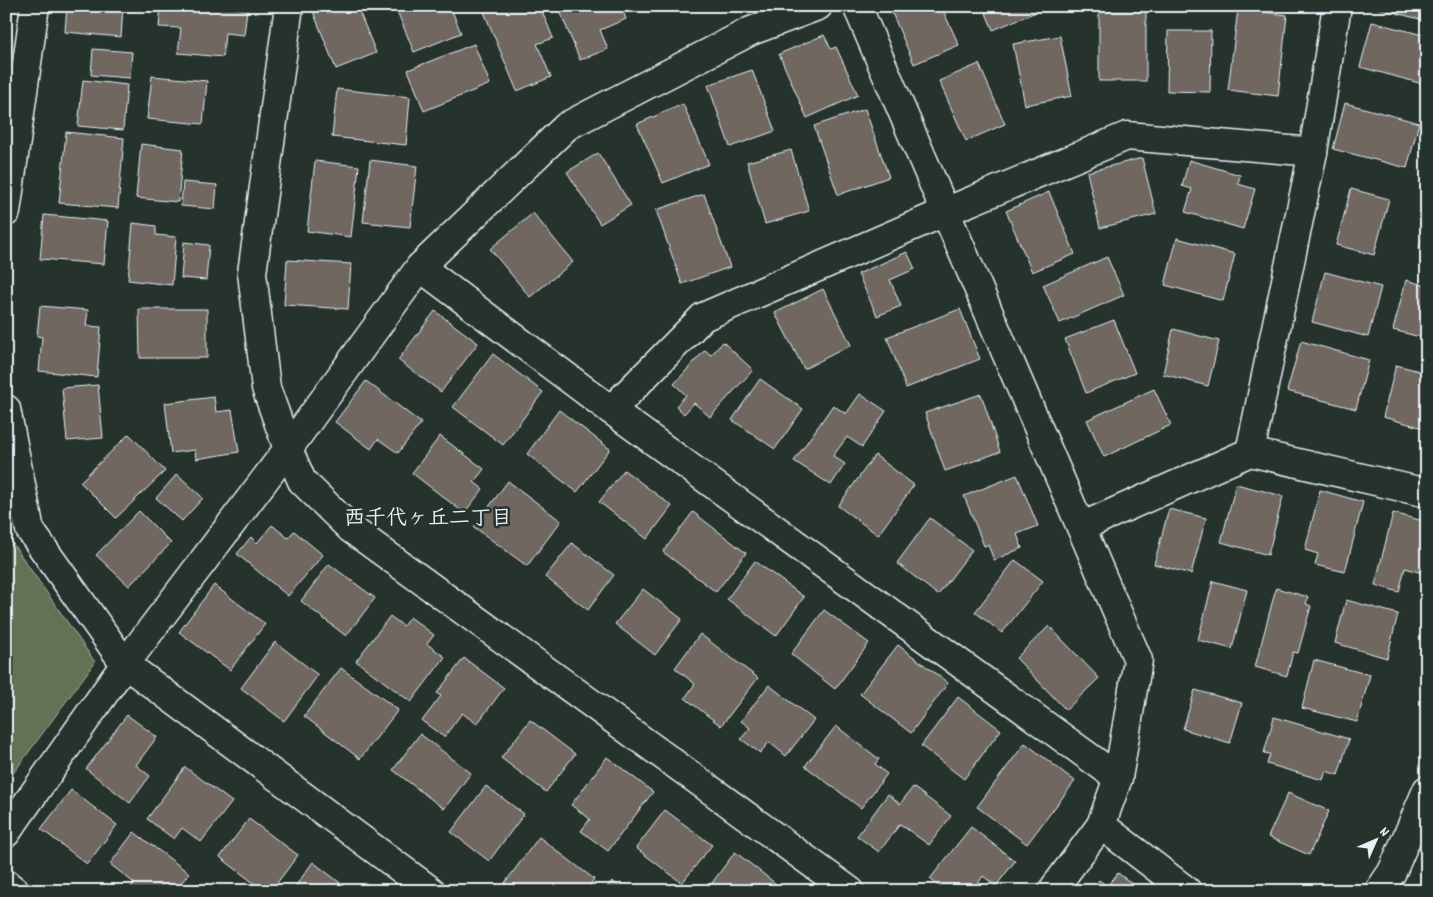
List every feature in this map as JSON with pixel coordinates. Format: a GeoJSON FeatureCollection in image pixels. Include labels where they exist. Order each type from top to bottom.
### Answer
{"type":"FeatureCollection","features":[{"type":"Feature","properties":{"kind":"street"},"geometry":{"type":"LineString","coordinates":[[6,212],[35,6]]}},
{"type":"Feature","properties":{"kind":"street"},"geometry":{"type":"LineString","coordinates":[[289,6],[252,274],[266,388],[288,449],[302,481],[351,529],[850,891]]}},
{"type":"Feature","properties":{"kind":"street"},"geometry":{"type":"LineString","coordinates":[[6,834],[125,664],[288,449],[420,267],[568,126],[751,31],[818,6]]}},
{"type":"Feature","properties":{"kind":"street"},"geometry":{"type":"LineString","coordinates":[[857,6],[1138,660],[1118,778],[1100,825],[1052,891]]}},
{"type":"Feature","properties":{"kind":"street"},"geometry":{"type":"LineString","coordinates":[[1250,452],[1313,152],[1337,6]]}},
{"type":"Feature","properties":{"kind":"street"},"geometry":{"type":"LineString","coordinates":[[611,410],[704,317],[945,212],[1127,136],[1313,152]]}},
{"type":"Feature","properties":{"kind":"street"},"geometry":{"type":"LineString","coordinates":[[420,267],[611,410],[1118,778]]}},
{"type":"Feature","properties":{"kind":"street"},"geometry":{"type":"LineString","coordinates":[[6,409],[30,530],[125,664],[431,891]]}},
{"type":"Feature","properties":{"kind":"street"},"geometry":{"type":"LineString","coordinates":[[1081,527],[1250,452],[1427,493]]}},
{"type":"Feature","properties":{"kind":"street"},"geometry":{"type":"LineString","coordinates":[[1379,891],[1392,872],[1427,790]]}},
{"type":"Feature","properties":{"kind":"street"},"geometry":{"type":"LineString","coordinates":[[1100,825],[1187,891]]}},
{"type":"Feature","properties":{"kind":"street"},"geometry":{"type":"LineString","coordinates":[[6,884],[15,891]]}},
{"type":"Feature","properties":{"kind":"green space"},"geometry":{"type":"Polygon","coordinates":[[[6,534],[95,662],[6,783],[6,534]]]}},
{"type":"Feature","properties":{"kind":"building"},"geometry":{"type":"Polygon","coordinates":[[[67,6],[123,6],[121,37],[65,32],[67,6]]]}},
{"type":"Feature","properties":{"kind":"building"},"geometry":{"type":"Polygon","coordinates":[[[161,6],[218,6],[247,10],[244,35],[225,33],[223,57],[178,53],[181,28],[159,27],[161,6]]]}},
{"type":"Feature","properties":{"kind":"building"},"geometry":{"type":"Polygon","coordinates":[[[318,6],[357,6],[376,53],[336,69],[312,9],[318,6]]]}},
{"type":"Feature","properties":{"kind":"building"},"geometry":{"type":"Polygon","coordinates":[[[395,6],[450,6],[461,33],[414,52],[395,6]]]}},
{"type":"Feature","properties":{"kind":"building"},"geometry":{"type":"Polygon","coordinates":[[[499,6],[540,6],[553,38],[537,44],[551,77],[517,91],[484,12],[499,6]]]}},
{"type":"Feature","properties":{"kind":"building"},"geometry":{"type":"Polygon","coordinates":[[[568,6],[621,6],[626,19],[600,30],[608,49],[580,60],[561,14],[570,10],[568,6]]]}},
{"type":"Feature","properties":{"kind":"building"},"geometry":{"type":"Polygon","coordinates":[[[889,6],[941,6],[959,45],[914,64],[889,6]]]}},
{"type":"Feature","properties":{"kind":"building"},"geometry":{"type":"Polygon","coordinates":[[[983,6],[1033,6],[1036,12],[993,30],[983,6]]]}},
{"type":"Feature","properties":{"kind":"building"},"geometry":{"type":"Polygon","coordinates":[[[1427,6],[1427,21],[1373,7],[1427,6]]]}},
{"type":"Feature","properties":{"kind":"building"},"geometry":{"type":"Polygon","coordinates":[[[1238,9],[1287,15],[1278,96],[1228,90],[1238,9]]]}},
{"type":"Feature","properties":{"kind":"building"},"geometry":{"type":"Polygon","coordinates":[[[1099,11],[1146,11],[1146,81],[1099,81],[1099,11]]]}},
{"type":"Feature","properties":{"kind":"building"},"geometry":{"type":"Polygon","coordinates":[[[1372,22],[1427,36],[1427,68],[1423,84],[1360,67],[1372,22]]]}},
{"type":"Feature","properties":{"kind":"building"},"geometry":{"type":"Polygon","coordinates":[[[1168,31],[1211,31],[1210,92],[1167,91],[1168,31]]]}},
{"type":"Feature","properties":{"kind":"building"},"geometry":{"type":"Polygon","coordinates":[[[824,35],[831,49],[836,47],[858,95],[807,118],[779,54],[824,35]]]}},
{"type":"Feature","properties":{"kind":"building"},"geometry":{"type":"Polygon","coordinates":[[[1060,36],[1072,96],[1025,105],[1013,44],[1060,36]]]}},
{"type":"Feature","properties":{"kind":"building"},"geometry":{"type":"Polygon","coordinates":[[[474,44],[490,84],[424,111],[408,70],[474,44]]]}},
{"type":"Feature","properties":{"kind":"building"},"geometry":{"type":"Polygon","coordinates":[[[93,49],[132,52],[130,78],[91,75],[93,49]]]}},
{"type":"Feature","properties":{"kind":"building"},"geometry":{"type":"Polygon","coordinates":[[[979,64],[1005,124],[966,141],[939,81],[979,64]]]}},
{"type":"Feature","properties":{"kind":"building"},"geometry":{"type":"Polygon","coordinates":[[[752,70],[775,131],[730,147],[708,85],[752,70]]]}},
{"type":"Feature","properties":{"kind":"building"},"geometry":{"type":"Polygon","coordinates":[[[152,76],[207,81],[203,124],[147,119],[152,76]]]}},
{"type":"Feature","properties":{"kind":"building"},"geometry":{"type":"Polygon","coordinates":[[[83,80],[127,85],[123,130],[78,126],[83,80]]]}},
{"type":"Feature","properties":{"kind":"building"},"geometry":{"type":"Polygon","coordinates":[[[337,89],[410,97],[406,145],[332,137],[337,89]]]}},
{"type":"Feature","properties":{"kind":"building"},"geometry":{"type":"Polygon","coordinates":[[[1345,103],[1419,123],[1407,168],[1333,149],[1345,103]]]}},
{"type":"Feature","properties":{"kind":"building"},"geometry":{"type":"Polygon","coordinates":[[[683,104],[709,164],[663,183],[637,124],[683,104]]]}},
{"type":"Feature","properties":{"kind":"building"},"geometry":{"type":"Polygon","coordinates":[[[865,109],[889,177],[838,195],[814,126],[865,109]]]}},
{"type":"Feature","properties":{"kind":"building"},"geometry":{"type":"Polygon","coordinates":[[[66,132],[124,138],[118,208],[59,203],[66,132]]]}},
{"type":"Feature","properties":{"kind":"building"},"geometry":{"type":"Polygon","coordinates":[[[141,144],[183,149],[178,202],[136,198],[141,144]]]}},
{"type":"Feature","properties":{"kind":"building"},"geometry":{"type":"Polygon","coordinates":[[[791,150],[809,211],[765,224],[747,162],[791,150]]]}},
{"type":"Feature","properties":{"kind":"building"},"geometry":{"type":"Polygon","coordinates":[[[598,153],[631,205],[600,224],[567,172],[598,153]]]}},
{"type":"Feature","properties":{"kind":"building"},"geometry":{"type":"Polygon","coordinates":[[[1142,158],[1156,214],[1100,228],[1087,172],[1142,158]]]}},
{"type":"Feature","properties":{"kind":"building"},"geometry":{"type":"Polygon","coordinates":[[[370,160],[417,166],[410,227],[363,222],[370,160]]]}},
{"type":"Feature","properties":{"kind":"building"},"geometry":{"type":"Polygon","coordinates":[[[1189,160],[1240,175],[1238,184],[1255,189],[1243,229],[1185,212],[1192,189],[1182,186],[1189,160]]]}},
{"type":"Feature","properties":{"kind":"building"},"geometry":{"type":"Polygon","coordinates":[[[315,161],[359,166],[351,237],[307,231],[315,161]]]}},
{"type":"Feature","properties":{"kind":"building"},"geometry":{"type":"Polygon","coordinates":[[[183,182],[217,185],[215,209],[181,206],[183,182]]]}},
{"type":"Feature","properties":{"kind":"building"},"geometry":{"type":"Polygon","coordinates":[[[1351,189],[1389,199],[1374,255],[1336,245],[1351,189]]]}},
{"type":"Feature","properties":{"kind":"building"},"geometry":{"type":"Polygon","coordinates":[[[1049,192],[1075,254],[1032,272],[1006,211],[1049,192]]]}},
{"type":"Feature","properties":{"kind":"building"},"geometry":{"type":"Polygon","coordinates":[[[704,194],[730,267],[682,284],[656,210],[704,194]]]}},
{"type":"Feature","properties":{"kind":"building"},"geometry":{"type":"Polygon","coordinates":[[[533,213],[573,262],[530,297],[490,249],[533,213]]]}},
{"type":"Feature","properties":{"kind":"building"},"geometry":{"type":"Polygon","coordinates":[[[44,215],[108,221],[104,264],[40,259],[44,215]]]}},
{"type":"Feature","properties":{"kind":"building"},"geometry":{"type":"Polygon","coordinates":[[[1427,220],[1427,250],[1419,248],[1427,220]]]}},
{"type":"Feature","properties":{"kind":"building"},"geometry":{"type":"Polygon","coordinates":[[[133,223],[156,226],[156,235],[176,237],[172,285],[128,280],[133,223]]]}},
{"type":"Feature","properties":{"kind":"building"},"geometry":{"type":"Polygon","coordinates":[[[1177,238],[1235,254],[1223,301],[1165,285],[1177,238]]]}},
{"type":"Feature","properties":{"kind":"building"},"geometry":{"type":"Polygon","coordinates":[[[184,242],[209,245],[206,280],[181,278],[184,242]]]}},
{"type":"Feature","properties":{"kind":"building"},"geometry":{"type":"Polygon","coordinates":[[[907,252],[915,269],[890,280],[901,306],[877,316],[858,274],[907,252]]]}},
{"type":"Feature","properties":{"kind":"building"},"geometry":{"type":"Polygon","coordinates":[[[1107,257],[1124,295],[1060,323],[1043,285],[1107,257]]]}},
{"type":"Feature","properties":{"kind":"building"},"geometry":{"type":"Polygon","coordinates":[[[287,260],[351,264],[348,309],[284,305],[287,260]]]}},
{"type":"Feature","properties":{"kind":"building"},"geometry":{"type":"Polygon","coordinates":[[[1325,272],[1381,287],[1368,337],[1312,322],[1325,272]]]}},
{"type":"Feature","properties":{"kind":"building"},"geometry":{"type":"Polygon","coordinates":[[[1406,280],[1427,286],[1427,326],[1424,338],[1393,330],[1406,280]]]}},
{"type":"Feature","properties":{"kind":"building"},"geometry":{"type":"Polygon","coordinates":[[[823,289],[851,345],[804,369],[775,313],[823,289]]]}},
{"type":"Feature","properties":{"kind":"building"},"geometry":{"type":"Polygon","coordinates":[[[40,306],[88,310],[86,326],[101,327],[97,377],[39,371],[42,337],[37,336],[40,306]]]}},
{"type":"Feature","properties":{"kind":"building"},"geometry":{"type":"Polygon","coordinates":[[[139,309],[207,309],[207,358],[140,358],[139,309]]]}},
{"type":"Feature","properties":{"kind":"building"},"geometry":{"type":"Polygon","coordinates":[[[960,309],[980,359],[906,388],[887,337],[960,309]]]}},
{"type":"Feature","properties":{"kind":"building"},"geometry":{"type":"Polygon","coordinates":[[[435,311],[478,343],[441,392],[398,360],[435,311]]]}},
{"type":"Feature","properties":{"kind":"building"},"geometry":{"type":"Polygon","coordinates":[[[1114,320],[1135,373],[1086,393],[1065,339],[1114,320]]]}},
{"type":"Feature","properties":{"kind":"building"},"geometry":{"type":"Polygon","coordinates":[[[1173,329],[1219,341],[1208,386],[1163,374],[1173,329]]]}},
{"type":"Feature","properties":{"kind":"building"},"geometry":{"type":"Polygon","coordinates":[[[1301,341],[1369,360],[1356,409],[1287,391],[1301,341]]]}},
{"type":"Feature","properties":{"kind":"building"},"geometry":{"type":"Polygon","coordinates":[[[723,342],[753,370],[710,417],[694,403],[684,414],[676,406],[686,395],[674,384],[705,350],[711,355],[723,342]]]}},
{"type":"Feature","properties":{"kind":"building"},"geometry":{"type":"Polygon","coordinates":[[[493,354],[543,392],[503,445],[453,407],[493,354]]]}},
{"type":"Feature","properties":{"kind":"building"},"geometry":{"type":"Polygon","coordinates":[[[1396,365],[1427,373],[1427,429],[1383,417],[1396,365]]]}},
{"type":"Feature","properties":{"kind":"building"},"geometry":{"type":"Polygon","coordinates":[[[760,379],[803,409],[775,449],[732,420],[760,379]]]}},
{"type":"Feature","properties":{"kind":"building"},"geometry":{"type":"Polygon","coordinates":[[[366,381],[421,423],[398,453],[378,439],[371,449],[335,422],[366,381]]]}},
{"type":"Feature","properties":{"kind":"building"},"geometry":{"type":"Polygon","coordinates":[[[98,385],[103,438],[67,441],[62,388],[98,385]]]}},
{"type":"Feature","properties":{"kind":"building"},"geometry":{"type":"Polygon","coordinates":[[[1154,389],[1171,425],[1104,457],[1087,420],[1154,389]]]}},
{"type":"Feature","properties":{"kind":"building"},"geometry":{"type":"Polygon","coordinates":[[[860,394],[886,411],[862,447],[847,437],[833,456],[845,464],[831,485],[794,461],[833,405],[846,414],[860,394]]]}},
{"type":"Feature","properties":{"kind":"building"},"geometry":{"type":"Polygon","coordinates":[[[981,394],[1000,452],[945,471],[925,413],[981,394]]]}},
{"type":"Feature","properties":{"kind":"building"},"geometry":{"type":"Polygon","coordinates":[[[214,397],[216,412],[232,410],[239,452],[196,459],[195,450],[171,453],[165,403],[214,397]]]}},
{"type":"Feature","properties":{"kind":"building"},"geometry":{"type":"Polygon","coordinates":[[[559,410],[610,449],[577,492],[527,454],[559,410]]]}},
{"type":"Feature","properties":{"kind":"building"},"geometry":{"type":"Polygon","coordinates":[[[129,434],[165,471],[116,518],[80,482],[129,434]]]}},
{"type":"Feature","properties":{"kind":"building"},"geometry":{"type":"Polygon","coordinates":[[[440,436],[484,469],[474,482],[483,489],[464,513],[412,473],[440,436]]]}},
{"type":"Feature","properties":{"kind":"building"},"geometry":{"type":"Polygon","coordinates":[[[875,455],[914,485],[878,535],[838,506],[875,455]]]}},
{"type":"Feature","properties":{"kind":"building"},"geometry":{"type":"Polygon","coordinates":[[[624,470],[672,506],[647,539],[599,502],[624,470]]]}},
{"type":"Feature","properties":{"kind":"building"},"geometry":{"type":"Polygon","coordinates":[[[177,474],[203,498],[182,521],[156,498],[177,474]]]}},
{"type":"Feature","properties":{"kind":"building"},"geometry":{"type":"Polygon","coordinates":[[[1017,475],[1038,526],[1017,534],[1022,548],[994,560],[988,545],[984,546],[964,496],[1017,475]]]}},
{"type":"Feature","properties":{"kind":"building"},"geometry":{"type":"Polygon","coordinates":[[[508,481],[561,521],[527,566],[474,527],[508,481]]]}},
{"type":"Feature","properties":{"kind":"building"},"geometry":{"type":"Polygon","coordinates":[[[1236,484],[1283,496],[1268,555],[1221,542],[1236,484]]]}},
{"type":"Feature","properties":{"kind":"building"},"geometry":{"type":"Polygon","coordinates":[[[1320,490],[1363,502],[1345,572],[1315,565],[1318,554],[1305,550],[1320,490]]]}},
{"type":"Feature","properties":{"kind":"building"},"geometry":{"type":"Polygon","coordinates":[[[1169,509],[1206,518],[1191,574],[1154,564],[1169,509]]]}},
{"type":"Feature","properties":{"kind":"building"},"geometry":{"type":"Polygon","coordinates":[[[139,511],[171,543],[129,586],[96,555],[139,511]]]}},
{"type":"Feature","properties":{"kind":"building"},"geometry":{"type":"Polygon","coordinates":[[[693,512],[746,553],[716,592],[663,552],[693,512]]]}},
{"type":"Feature","properties":{"kind":"building"},"geometry":{"type":"Polygon","coordinates":[[[1393,513],[1427,522],[1427,554],[1422,573],[1405,568],[1399,592],[1375,585],[1393,513]]]}},
{"type":"Feature","properties":{"kind":"building"},"geometry":{"type":"Polygon","coordinates":[[[930,518],[972,550],[938,595],[897,563],[930,518]]]}},
{"type":"Feature","properties":{"kind":"building"},"geometry":{"type":"Polygon","coordinates":[[[272,525],[288,538],[294,531],[323,555],[288,596],[237,554],[251,537],[257,543],[272,525]]]}},
{"type":"Feature","properties":{"kind":"building"},"geometry":{"type":"Polygon","coordinates":[[[572,543],[614,575],[588,610],[545,577],[572,543]]]}},
{"type":"Feature","properties":{"kind":"building"},"geometry":{"type":"Polygon","coordinates":[[[1015,560],[1043,581],[1002,633],[975,612],[1015,560]]]}},
{"type":"Feature","properties":{"kind":"building"},"geometry":{"type":"Polygon","coordinates":[[[755,561],[804,597],[776,636],[727,599],[755,561]]]}},
{"type":"Feature","properties":{"kind":"building"},"geometry":{"type":"Polygon","coordinates":[[[329,564],[375,598],[346,636],[301,601],[329,564]]]}},
{"type":"Feature","properties":{"kind":"building"},"geometry":{"type":"Polygon","coordinates":[[[1213,581],[1247,590],[1232,649],[1198,640],[1213,581]]]}},
{"type":"Feature","properties":{"kind":"building"},"geometry":{"type":"Polygon","coordinates":[[[214,585],[265,624],[230,670],[179,632],[214,585]]]}},
{"type":"Feature","properties":{"kind":"building"},"geometry":{"type":"Polygon","coordinates":[[[1276,588],[1308,597],[1306,604],[1311,606],[1298,653],[1293,652],[1287,676],[1255,667],[1276,588]]]}},
{"type":"Feature","properties":{"kind":"building"},"geometry":{"type":"Polygon","coordinates":[[[643,589],[682,619],[655,655],[615,624],[643,589]]]}},
{"type":"Feature","properties":{"kind":"building"},"geometry":{"type":"Polygon","coordinates":[[[1346,600],[1398,614],[1387,658],[1335,643],[1346,600]]]}},
{"type":"Feature","properties":{"kind":"building"},"geometry":{"type":"Polygon","coordinates":[[[824,610],[869,643],[835,689],[791,654],[824,610]]]}},
{"type":"Feature","properties":{"kind":"building"},"geometry":{"type":"Polygon","coordinates":[[[390,616],[403,626],[410,617],[434,635],[427,644],[445,657],[411,702],[356,661],[390,616]]]}},
{"type":"Feature","properties":{"kind":"building"},"geometry":{"type":"Polygon","coordinates":[[[1049,626],[1099,678],[1066,710],[1016,658],[1049,626]]]}},
{"type":"Feature","properties":{"kind":"building"},"geometry":{"type":"Polygon","coordinates":[[[700,634],[758,678],[721,726],[685,698],[695,684],[675,668],[700,634]]]}},
{"type":"Feature","properties":{"kind":"building"},"geometry":{"type":"Polygon","coordinates":[[[275,642],[318,675],[284,721],[241,688],[275,642]]]}},
{"type":"Feature","properties":{"kind":"building"},"geometry":{"type":"Polygon","coordinates":[[[898,645],[948,683],[911,733],[860,694],[898,645]]]}},
{"type":"Feature","properties":{"kind":"building"},"geometry":{"type":"Polygon","coordinates":[[[464,658],[504,688],[477,724],[462,713],[444,737],[422,721],[441,696],[437,693],[464,658]]]}},
{"type":"Feature","properties":{"kind":"building"},"geometry":{"type":"Polygon","coordinates":[[[1314,660],[1370,675],[1357,722],[1302,708],[1314,660]]]}},
{"type":"Feature","properties":{"kind":"building"},"geometry":{"type":"Polygon","coordinates":[[[341,668],[398,710],[360,759],[304,716],[341,668]]]}},
{"type":"Feature","properties":{"kind":"building"},"geometry":{"type":"Polygon","coordinates":[[[769,685],[814,720],[786,756],[769,742],[760,753],[741,739],[750,728],[741,721],[769,685]]]}},
{"type":"Feature","properties":{"kind":"building"},"geometry":{"type":"Polygon","coordinates":[[[1195,690],[1242,703],[1230,743],[1183,729],[1195,690]]]}},
{"type":"Feature","properties":{"kind":"building"},"geometry":{"type":"Polygon","coordinates":[[[958,697],[1001,730],[964,779],[921,746],[958,697]]]}},
{"type":"Feature","properties":{"kind":"building"},"geometry":{"type":"Polygon","coordinates":[[[127,715],[157,737],[136,765],[150,776],[130,803],[86,769],[127,715]]]}},
{"type":"Feature","properties":{"kind":"building"},"geometry":{"type":"Polygon","coordinates":[[[1274,717],[1349,739],[1338,775],[1326,771],[1323,780],[1267,764],[1270,754],[1264,753],[1274,717]]]}},
{"type":"Feature","properties":{"kind":"building"},"geometry":{"type":"Polygon","coordinates":[[[530,720],[575,754],[546,792],[501,758],[530,720]]]}},
{"type":"Feature","properties":{"kind":"building"},"geometry":{"type":"Polygon","coordinates":[[[836,726],[879,759],[875,764],[887,774],[861,808],[805,766],[836,726]]]}},
{"type":"Feature","properties":{"kind":"building"},"geometry":{"type":"Polygon","coordinates":[[[420,734],[471,773],[444,809],[393,770],[420,734]]]}},
{"type":"Feature","properties":{"kind":"building"},"geometry":{"type":"Polygon","coordinates":[[[1025,743],[1075,781],[1027,844],[977,807],[1025,743]]]}},
{"type":"Feature","properties":{"kind":"building"},"geometry":{"type":"Polygon","coordinates":[[[607,757],[653,792],[608,851],[581,831],[590,819],[571,805],[607,757]]]}},
{"type":"Feature","properties":{"kind":"building"},"geometry":{"type":"Polygon","coordinates":[[[185,767],[232,802],[201,842],[182,828],[174,839],[147,819],[185,767]]]}},
{"type":"Feature","properties":{"kind":"building"},"geometry":{"type":"Polygon","coordinates":[[[486,786],[524,814],[489,861],[451,832],[486,786]]]}},
{"type":"Feature","properties":{"kind":"building"},"geometry":{"type":"Polygon","coordinates":[[[913,787],[951,816],[929,845],[900,824],[879,852],[857,836],[888,794],[900,804],[913,787]]]}},
{"type":"Feature","properties":{"kind":"building"},"geometry":{"type":"Polygon","coordinates":[[[71,790],[117,825],[87,864],[41,829],[71,790]]]}},
{"type":"Feature","properties":{"kind":"building"},"geometry":{"type":"Polygon","coordinates":[[[1288,793],[1329,811],[1309,855],[1268,837],[1288,793]]]}},
{"type":"Feature","properties":{"kind":"building"},"geometry":{"type":"Polygon","coordinates":[[[665,810],[712,845],[682,883],[636,848],[665,810]]]}},
{"type":"Feature","properties":{"kind":"building"},"geometry":{"type":"Polygon","coordinates":[[[249,819],[298,855],[271,891],[264,891],[220,857],[249,819]]]}},
{"type":"Feature","properties":{"kind":"building"},"geometry":{"type":"Polygon","coordinates":[[[971,827],[1015,861],[996,886],[983,876],[973,891],[945,891],[930,879],[971,827]]]}},
{"type":"Feature","properties":{"kind":"building"},"geometry":{"type":"Polygon","coordinates":[[[134,832],[189,873],[175,891],[128,891],[134,883],[110,864],[134,832]]]}},
{"type":"Feature","properties":{"kind":"building"},"geometry":{"type":"Polygon","coordinates":[[[539,837],[594,879],[586,891],[513,891],[504,884],[539,837]]]}},
{"type":"Feature","properties":{"kind":"building"},"geometry":{"type":"Polygon","coordinates":[[[735,852],[780,887],[777,891],[706,891],[735,852]]]}},
{"type":"Feature","properties":{"kind":"building"},"geometry":{"type":"Polygon","coordinates":[[[313,862],[348,889],[346,891],[292,891],[313,862]]]}},
{"type":"Feature","properties":{"kind":"building"},"geometry":{"type":"Polygon","coordinates":[[[1118,873],[1141,891],[1091,891],[1099,880],[1107,886],[1118,873]]]}},
{"type":"Feature","properties":{"kind":"building"},"geometry":{"type":"Polygon","coordinates":[[[612,881],[625,891],[604,891],[612,881]]]}},
{"type":"Feature","properties":{"kind":"district","name":"西千代ヶ丘二丁目"},"geometry":{"type":"Point","coordinates":[428,517]}}]}
